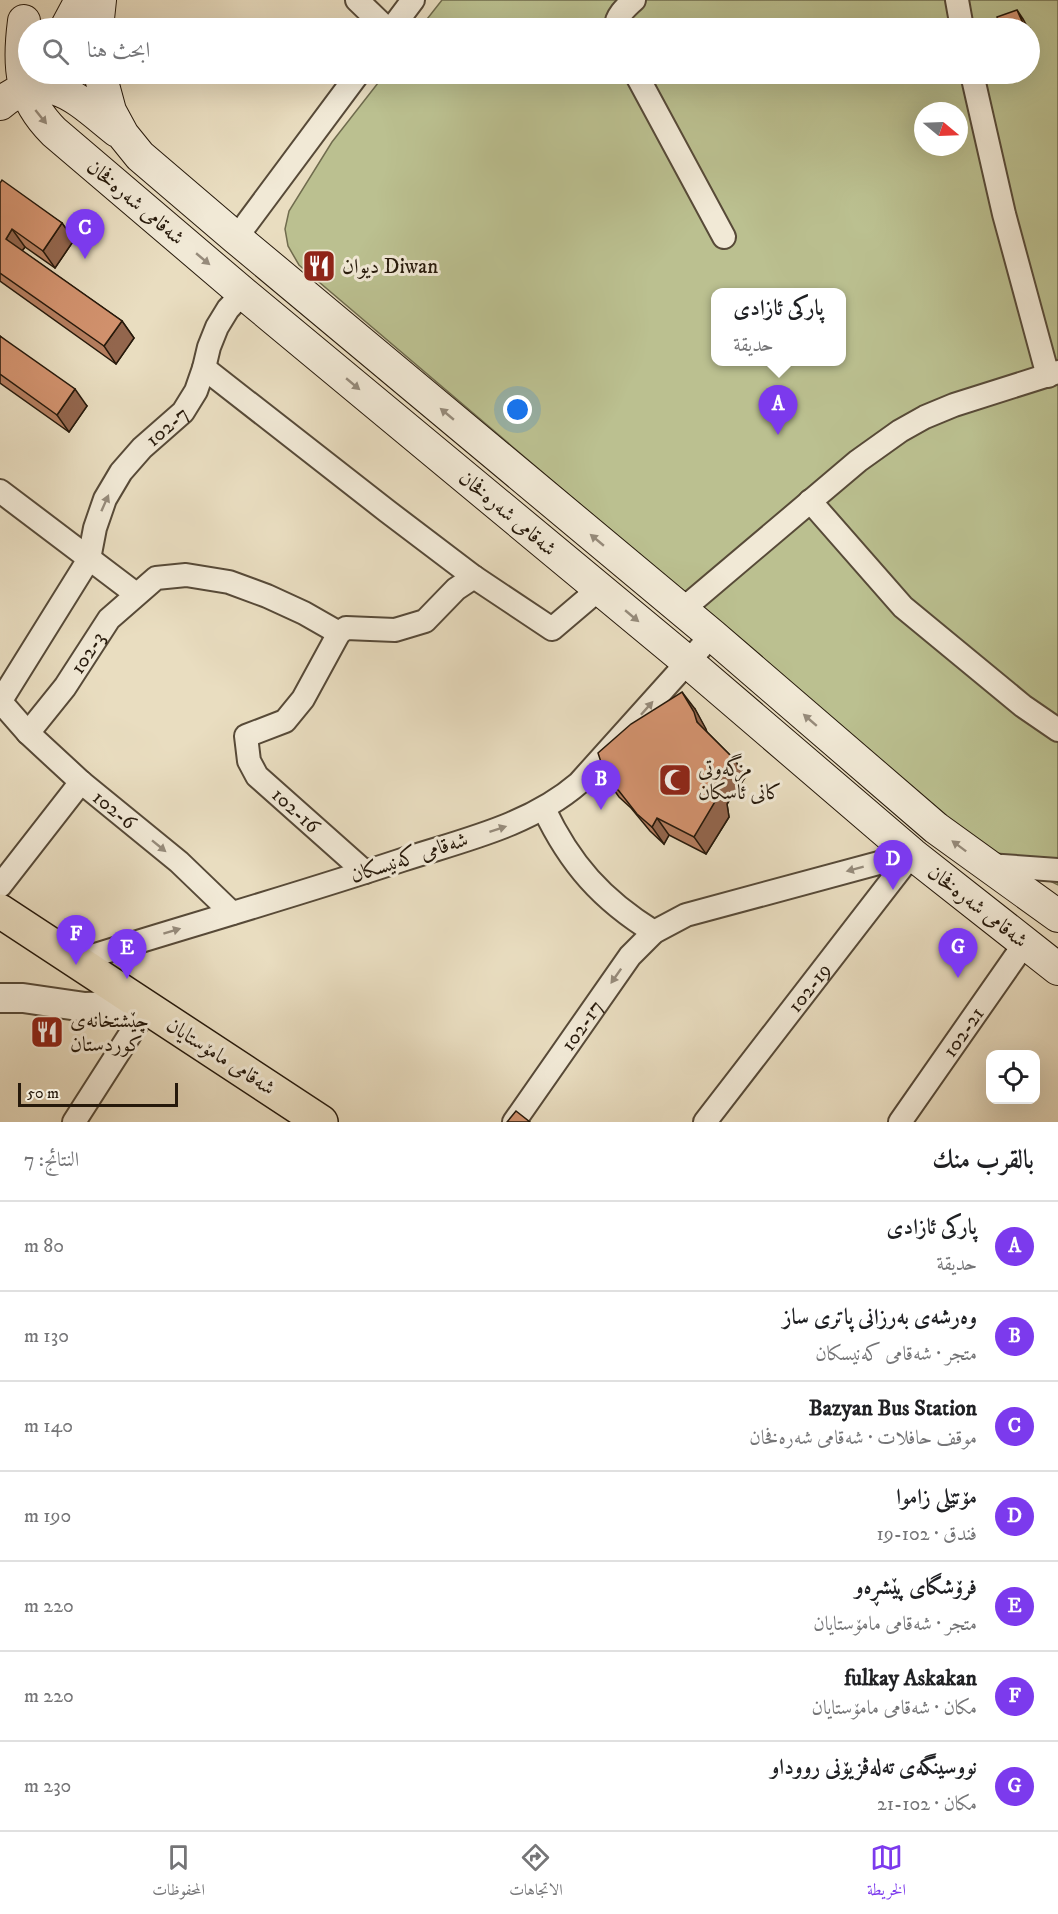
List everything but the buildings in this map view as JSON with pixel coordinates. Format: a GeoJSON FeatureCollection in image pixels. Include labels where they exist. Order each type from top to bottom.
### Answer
{"type":"FeatureCollection","features":[{"type":"Feature","properties":{"kind":"main road"},"geometry":{"type":"LineString","coordinates":[[71,18],[81,0]]}},
{"type":"Feature","properties":{"kind":"main road"},"geometry":{"type":"LineString","coordinates":[[98,18],[100,0]]}},
{"type":"Feature","properties":{"kind":"main road"},"geometry":{"type":"LineString","coordinates":[[0,62],[18,37]]}},
{"type":"Feature","properties":{"kind":"main road","name":"شەقامی شەرەفخان"},"geometry":{"type":"LineString","coordinates":[[18,72],[12,96],[35,110],[54,132],[243,293],[689,663],[912,854],[1058,969]]}},
{"type":"Feature","properties":{"kind":"main road"},"geometry":{"type":"LineString","coordinates":[[103,84],[110,111],[123,135],[140,156],[712,635],[936,828],[1058,916]]}},
{"type":"Feature","properties":{"kind":"main road"},"geometry":{"type":"LineString","coordinates":[[12,96],[44,85],[65,91],[123,135]]}},
{"type":"Feature","properties":{"kind":"main road"},"geometry":{"type":"LineString","coordinates":[[1029,894],[1058,906]]}},
{"type":"Feature","properties":{"kind":"main road","name":"شەقامی مامۆستایان"},"geometry":{"type":"LineString","coordinates":[[0,911],[307,1118]]}},
{"type":"Feature","properties":{"kind":"street"},"geometry":{"type":"LineString","coordinates":[[357,0],[376,18]]}},
{"type":"Feature","properties":{"kind":"street"},"geometry":{"type":"LineString","coordinates":[[400,18],[413,0]]}},
{"type":"Feature","properties":{"kind":"street"},"geometry":{"type":"LineString","coordinates":[[619,18],[634,0]]}},
{"type":"Feature","properties":{"kind":"street"},"geometry":{"type":"LineString","coordinates":[[957,0],[960,18]]}},
{"type":"Feature","properties":{"kind":"street"},"geometry":{"type":"LineString","coordinates":[[236,238],[351,84]]}},
{"type":"Feature","properties":{"kind":"street"},"geometry":{"type":"LineString","coordinates":[[641,84],[724,237]]}},
{"type":"Feature","properties":{"kind":"street"},"geometry":{"type":"LineString","coordinates":[[682,610],[858,461],[900,430],[954,405],[1053,374],[1004,214],[974,84]]}},
{"type":"Feature","properties":{"kind":"street","name":"102-7"},"geometry":{"type":"LineString","coordinates":[[89,559],[95,528],[102,508],[122,472],[142,448],[183,412],[196,391],[217,327],[228,309],[243,293]]}},
{"type":"Feature","properties":{"kind":"street"},"geometry":{"type":"LineString","coordinates":[[204,368],[474,577],[552,629],[599,589]]}},
{"type":"Feature","properties":{"kind":"street"},"geometry":{"type":"LineString","coordinates":[[0,491],[136,594]]}},
{"type":"Feature","properties":{"kind":"street"},"geometry":{"type":"LineString","coordinates":[[810,501],[903,606],[1023,706],[1058,730]]}},
{"type":"Feature","properties":{"kind":"street"},"geometry":{"type":"LineString","coordinates":[[0,701],[89,559]]}},
{"type":"Feature","properties":{"kind":"street","name":"102-3"},"geometry":{"type":"LineString","coordinates":[[28,733],[64,687],[109,619],[156,578],[186,575],[229,582],[295,609],[339,633]]}},
{"type":"Feature","properties":{"kind":"street"},"geometry":{"type":"LineString","coordinates":[[339,633],[346,628],[395,630],[426,621],[456,589],[474,577]]}},
{"type":"Feature","properties":{"kind":"street","name":"102-16"},"geometry":{"type":"LineString","coordinates":[[339,633],[303,699],[285,721],[246,736],[249,761],[257,776],[365,872]]}},
{"type":"Feature","properties":{"kind":"street","name":"شەقامی کەنیسکان"},"geometry":{"type":"LineString","coordinates":[[76,961],[513,824],[544,809],[579,783],[712,635]]}},
{"type":"Feature","properties":{"kind":"street","name":"102-6"},"geometry":{"type":"LineString","coordinates":[[0,701],[28,733],[81,782],[186,868],[232,913]]}},
{"type":"Feature","properties":{"kind":"street"},"geometry":{"type":"LineString","coordinates":[[0,886],[81,782]]}},
{"type":"Feature","properties":{"kind":"street"},"geometry":{"type":"LineString","coordinates":[[544,809],[554,831],[581,871],[614,905],[654,932]]}},
{"type":"Feature","properties":{"kind":"street","name":"102-17"},"geometry":{"type":"LineString","coordinates":[[513,1122],[630,956],[654,932],[686,915],[912,854]]}},
{"type":"Feature","properties":{"kind":"street","name":"102-19"},"geometry":{"type":"LineString","coordinates":[[705,1122],[912,854]]}},
{"type":"Feature","properties":{"kind":"street"},"geometry":{"type":"LineString","coordinates":[[984,864],[1058,870]]}},
{"type":"Feature","properties":{"kind":"street","name":"102-21"},"geometry":{"type":"LineString","coordinates":[[900,1122],[1025,943]]}},
{"type":"Feature","properties":{"kind":"street"},"geometry":{"type":"LineString","coordinates":[[0,998],[23,998],[85,1007],[145,1007]]}},
{"type":"Feature","properties":{"kind":"street"},"geometry":{"type":"LineString","coordinates":[[74,1122],[145,1007]]}},
{"type":"Feature","properties":{"kind":"green space"},"geometry":{"type":"Polygon","coordinates":[[[442,0],[1058,0],[1058,885],[984,848],[299,265],[288,246],[285,229],[289,211],[332,142],[377,84],[1040,84],[1040,18],[428,18],[442,0]]]}},
{"type":"Feature","properties":{"kind":"place","name":"Bazyan Bus Station"},"geometry":{"type":"Point","coordinates":[85,259]}},
{"type":"Feature","properties":{"kind":"place","name":"دیوان Diwan"},"geometry":{"type":"Point","coordinates":[319,266]}},
{"type":"Feature","properties":{"kind":"place","name":"پارکی ئازادی"},"geometry":{"type":"Point","coordinates":[778,435]}},
{"type":"Feature","properties":{"kind":"place","name":"مزگەوتی کانی ئاسکان"},"geometry":{"type":"Point","coordinates":[675,780]}},
{"type":"Feature","properties":{"kind":"place","name":"وەرشەی بەرزانی پاتری ساز"},"geometry":{"type":"Point","coordinates":[601,810]}},
{"type":"Feature","properties":{"kind":"place","name":"مۆتێلی زاموا"},"geometry":{"type":"Point","coordinates":[893,890]}},
{"type":"Feature","properties":{"kind":"place","name":"fulkay Askakan"},"geometry":{"type":"Point","coordinates":[76,965]}},
{"type":"Feature","properties":{"kind":"place","name":"نووسینگەی تەلەڤزیۆنی رووداو"},"geometry":{"type":"Point","coordinates":[958,978]}},
{"type":"Feature","properties":{"kind":"place","name":"فرۆشگای پێشڕەو"},"geometry":{"type":"Point","coordinates":[127,979]}},
{"type":"Feature","properties":{"kind":"place","name":"چێشتخانە‌ی كوردستان"},"geometry":{"type":"Point","coordinates":[47,1032]}}]}
